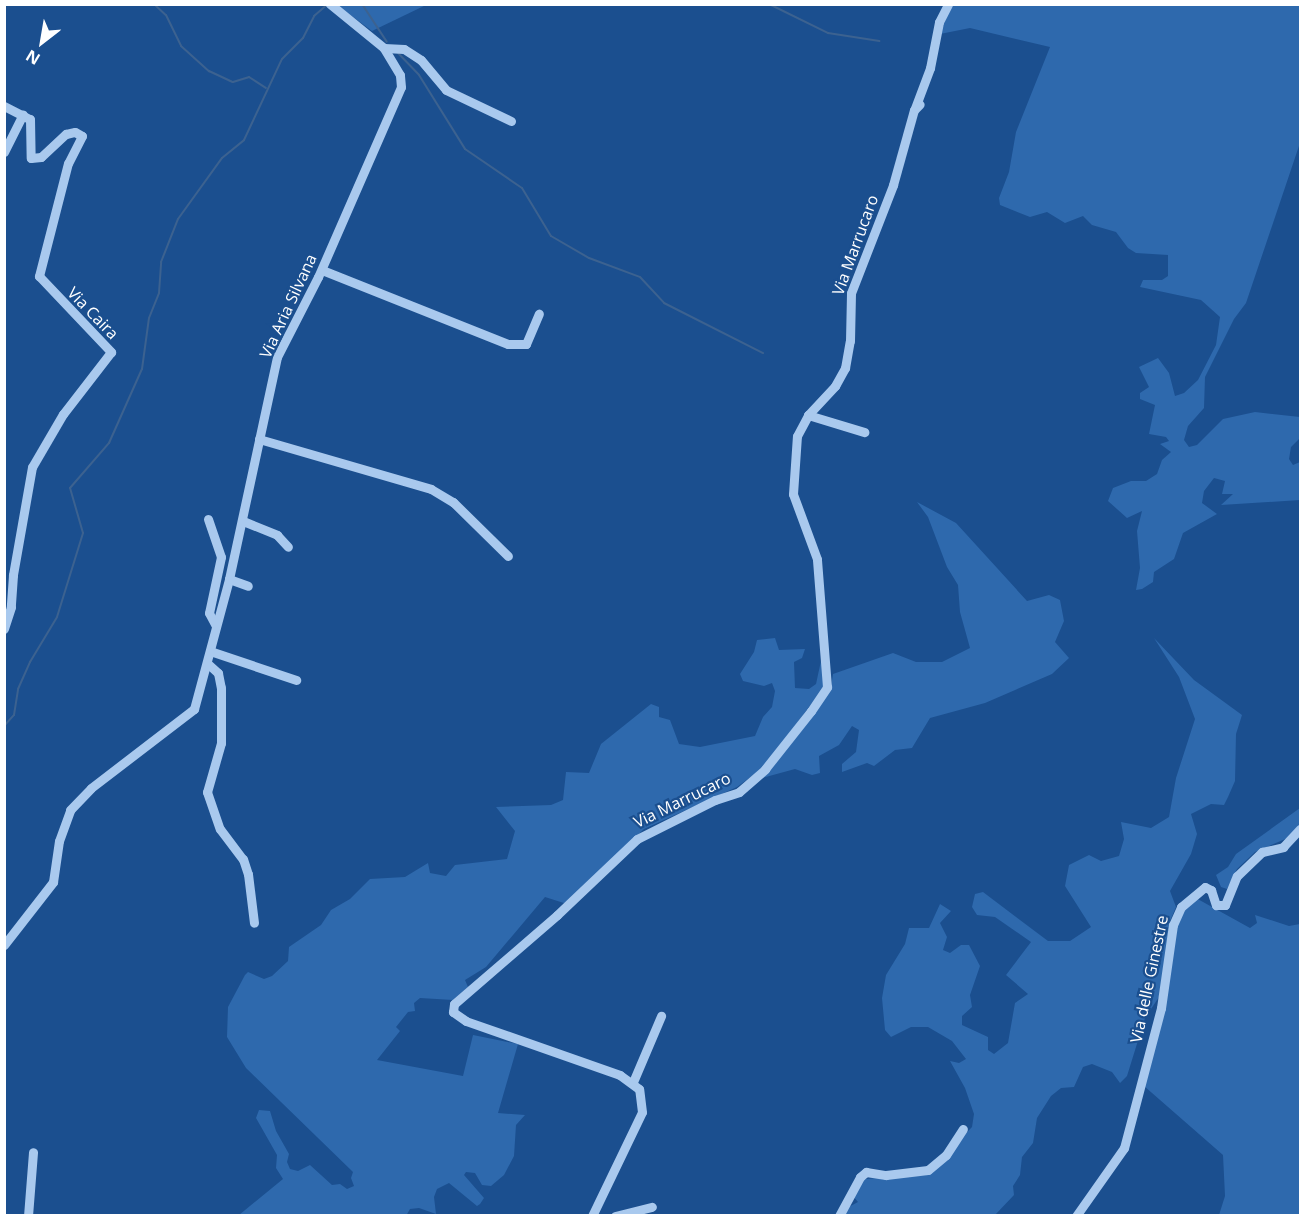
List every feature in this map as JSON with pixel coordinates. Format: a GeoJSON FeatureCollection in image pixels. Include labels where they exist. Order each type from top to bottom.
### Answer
{"type":"FeatureCollection","features":[{"type":"Feature","properties":{"kind":"street","name":"Via Aria Silvana"},"geometry":{"type":"LineString","coordinates":[[4,945],[53,882],[59,841],[70,810],[92,788],[194,709],[243,521],[277,357],[322,270],[376,139],[400,93],[400,75],[384,48],[330,4]]}},
{"type":"Feature","properties":{"kind":"street","name":"Via Marrucaro"},"geometry":{"type":"LineString","coordinates":[[633,1082],[474,1024],[453,1012],[454,1004],[557,915],[637,839],[715,800],[739,792],[765,769],[827,687],[817,559],[793,494],[797,436],[808,415],[835,386],[845,368],[850,341],[848,314],[851,293],[893,185],[930,68],[939,22],[948,4]]}},
{"type":"Feature","properties":{"kind":"street","name":"Via Aria Silvana"},"geometry":{"type":"LineString","coordinates":[[384,48],[404,50],[421,60],[446,90],[511,121]]}},
{"type":"Feature","properties":{"kind":"street"},"geometry":{"type":"LineString","coordinates":[[4,106],[23,114],[4,152]]}},
{"type":"Feature","properties":{"kind":"street","name":"Via Caira"},"geometry":{"type":"LineString","coordinates":[[4,629],[11,607],[13,575],[32,467],[63,414],[111,352],[39,276],[68,163],[82,136],[75,132],[66,134],[34,159],[29,153],[32,123],[23,114]]}},
{"type":"Feature","properties":{"kind":"street"},"geometry":{"type":"LineString","coordinates":[[322,270],[514,345],[526,344],[539,314]]}},
{"type":"Feature","properties":{"kind":"street"},"geometry":{"type":"LineString","coordinates":[[808,415],[864,432]]}},
{"type":"Feature","properties":{"kind":"street"},"geometry":{"type":"LineString","coordinates":[[259,439],[431,489],[453,502],[508,556]]}},
{"type":"Feature","properties":{"kind":"street","name":"Via Aria Silvana"},"geometry":{"type":"LineString","coordinates":[[208,519],[221,557],[209,614],[216,626]]}},
{"type":"Feature","properties":{"kind":"street"},"geometry":{"type":"LineString","coordinates":[[243,521],[277,536],[288,547]]}},
{"type":"Feature","properties":{"kind":"street"},"geometry":{"type":"LineString","coordinates":[[229,579],[248,586]]}},
{"type":"Feature","properties":{"kind":"street"},"geometry":{"type":"LineString","coordinates":[[210,651],[296,681]]}},
{"type":"Feature","properties":{"kind":"street"},"geometry":{"type":"LineString","coordinates":[[207,663],[218,673],[221,688],[221,743],[207,792],[220,829],[243,859],[248,874],[254,923]]}},
{"type":"Feature","properties":{"kind":"street","name":"Via delle Ginestre"},"geometry":{"type":"LineString","coordinates":[[1076,1215],[1124,1148],[1163,997],[1173,925],[1181,907],[1205,887],[1211,890],[1216,905],[1225,905],[1237,876],[1262,852],[1283,848],[1300,829]]}},
{"type":"Feature","properties":{"kind":"street"},"geometry":{"type":"LineString","coordinates":[[592,1215],[642,1112],[643,1101],[633,1082],[661,1016]]}},
{"type":"Feature","properties":{"kind":"street"},"geometry":{"type":"LineString","coordinates":[[839,1215],[860,1177],[866,1172],[886,1175],[928,1170],[946,1155],[963,1129]]}},
{"type":"Feature","properties":{"kind":"street"},"geometry":{"type":"LineString","coordinates":[[28,1215],[33,1152]]}},
{"type":"Feature","properties":{"kind":"street"},"geometry":{"type":"LineString","coordinates":[[615,1215],[652,1207]]}},
{"type":"Feature","properties":{"kind":"shaded area"},"geometry":{"type":"Polygon","coordinates":[[[337,5],[426,5],[372,31],[337,5]]]}},
{"type":"Feature","properties":{"kind":"shaded area"},"geometry":{"type":"Polygon","coordinates":[[[951,5],[1300,5],[1300,143],[1246,303],[1234,319],[1205,377],[1204,408],[1188,426],[1184,440],[1189,447],[1197,445],[1223,419],[1255,412],[1300,417],[1300,438],[1291,447],[1289,459],[1293,465],[1300,462],[1300,500],[1221,505],[1233,494],[1222,494],[1225,481],[1214,478],[1204,491],[1202,503],[1217,514],[1183,533],[1174,559],[1154,572],[1153,582],[1142,589],[1136,590],[1140,568],[1137,531],[1142,511],[1127,518],[1108,501],[1113,488],[1131,481],[1146,481],[1157,474],[1162,460],[1171,452],[1160,444],[1169,441],[1166,437],[1149,434],[1155,405],[1140,399],[1140,393],[1149,387],[1139,367],[1158,358],[1169,373],[1175,396],[1184,393],[1198,380],[1216,345],[1220,317],[1201,300],[1140,287],[1143,280],[1162,280],[1168,276],[1168,255],[1136,253],[1128,248],[1116,232],[1092,225],[1083,216],[1065,223],[1047,212],[1030,217],[1000,205],[999,198],[1009,172],[1016,132],[1050,47],[970,28],[940,34],[951,5]]]}},
{"type":"Feature","properties":{"kind":"shaded area"},"geometry":{"type":"Polygon","coordinates":[[[917,502],[956,523],[1027,601],[1049,595],[1060,600],[1064,621],[1055,642],[1069,658],[1052,674],[985,703],[930,718],[912,748],[895,750],[874,766],[867,763],[842,772],[842,764],[856,752],[859,730],[852,726],[839,745],[819,756],[820,773],[812,775],[795,769],[758,779],[831,687],[833,674],[893,653],[916,662],[942,662],[970,648],[960,612],[958,585],[947,567],[928,517],[917,502]]]}},
{"type":"Feature","properties":{"kind":"shaded area"},"geometry":{"type":"Polygon","coordinates":[[[775,638],[779,650],[805,649],[802,658],[794,662],[795,688],[809,689],[816,684],[822,656],[824,687],[764,767],[737,787],[644,829],[567,904],[545,897],[486,967],[465,980],[468,987],[453,1000],[420,998],[414,1003],[415,1011],[408,1012],[396,1027],[400,1031],[377,1060],[463,1076],[473,1035],[518,1044],[498,1113],[525,1115],[516,1125],[514,1156],[504,1175],[491,1186],[482,1185],[475,1173],[466,1172],[464,1175],[484,1198],[480,1204],[477,1206],[449,1183],[437,1189],[434,1197],[436,1214],[419,1208],[410,1209],[406,1216],[239,1215],[283,1179],[276,1168],[277,1155],[256,1118],[259,1110],[270,1111],[276,1131],[289,1154],[287,1162],[290,1169],[298,1171],[310,1165],[332,1185],[340,1184],[347,1189],[354,1186],[351,1178],[353,1172],[246,1068],[227,1037],[228,1007],[245,975],[248,972],[264,979],[272,976],[288,961],[289,947],[321,925],[331,910],[350,899],[370,879],[405,877],[428,863],[430,873],[446,876],[455,865],[507,859],[515,831],[496,807],[551,805],[563,800],[566,772],[589,773],[601,744],[651,704],[659,707],[659,717],[670,720],[679,744],[700,747],[755,736],[763,717],[772,707],[775,691],[772,683],[764,686],[743,681],[740,674],[754,652],[757,640],[775,638]]]}},
{"type":"Feature","properties":{"kind":"shaded area"},"geometry":{"type":"Polygon","coordinates":[[[1154,638],[1194,680],[1242,715],[1236,734],[1235,781],[1224,805],[1211,804],[1191,814],[1197,834],[1191,854],[1170,891],[1176,907],[1170,921],[1161,994],[1145,1018],[1127,1076],[1120,1083],[1112,1072],[1092,1064],[1083,1067],[1074,1087],[1061,1088],[1051,1096],[1037,1118],[1033,1143],[1022,1157],[1020,1175],[1013,1186],[1014,1195],[995,1215],[843,1216],[845,1209],[858,1202],[853,1196],[864,1179],[926,1175],[972,1127],[974,1114],[965,1088],[950,1061],[959,1063],[966,1059],[952,1041],[928,1027],[911,1027],[891,1037],[885,1030],[882,998],[886,975],[905,944],[909,928],[929,928],[940,904],[951,911],[940,923],[947,937],[943,950],[950,953],[961,945],[969,945],[980,966],[970,995],[972,1007],[962,1016],[962,1025],[988,1037],[988,1050],[994,1054],[1008,1043],[1015,1003],[1028,994],[1006,975],[1031,942],[995,917],[977,915],[972,907],[975,894],[983,892],[1048,941],[1070,941],[1091,927],[1065,886],[1069,865],[1089,855],[1101,861],[1119,856],[1124,839],[1121,822],[1151,828],[1169,817],[1176,778],[1195,719],[1179,677],[1154,638]]]}},
{"type":"Feature","properties":{"kind":"shaded area"},"geometry":{"type":"Polygon","coordinates":[[[1300,808],[1300,825],[1290,837],[1255,852],[1237,869],[1227,889],[1221,887],[1216,875],[1228,867],[1236,854],[1300,808]]]}},
{"type":"Feature","properties":{"kind":"shaded area"},"geometry":{"type":"Polygon","coordinates":[[[1194,897],[1250,928],[1257,923],[1255,915],[1289,926],[1300,924],[1300,1215],[1219,1215],[1225,1196],[1223,1155],[1144,1086],[1177,918],[1194,897]]]}},
{"type":"Feature","properties":{"kind":"waterway"},"geometry":{"type":"LineString","coordinates":[[154,4],[166,15],[181,46],[209,71],[233,82],[249,77],[266,88]]}},
{"type":"Feature","properties":{"kind":"waterway"},"geometry":{"type":"LineString","coordinates":[[4,726],[14,715],[18,689],[30,662],[57,617],[83,533],[70,488],[109,443],[142,369],[149,318],[159,293],[161,262],[178,219],[222,158],[244,140],[282,59],[303,38],[314,16],[328,4]]}},
{"type":"Feature","properties":{"kind":"waterway"},"geometry":{"type":"LineString","coordinates":[[362,4],[387,42]]}},
{"type":"Feature","properties":{"kind":"waterway"},"geometry":{"type":"LineString","coordinates":[[769,4],[828,33],[879,41]]}},
{"type":"Feature","properties":{"kind":"waterway"},"geometry":{"type":"LineString","coordinates":[[396,51],[419,75],[465,149],[522,188],[551,236],[589,258],[640,277],[664,303],[763,353]]}}]}
